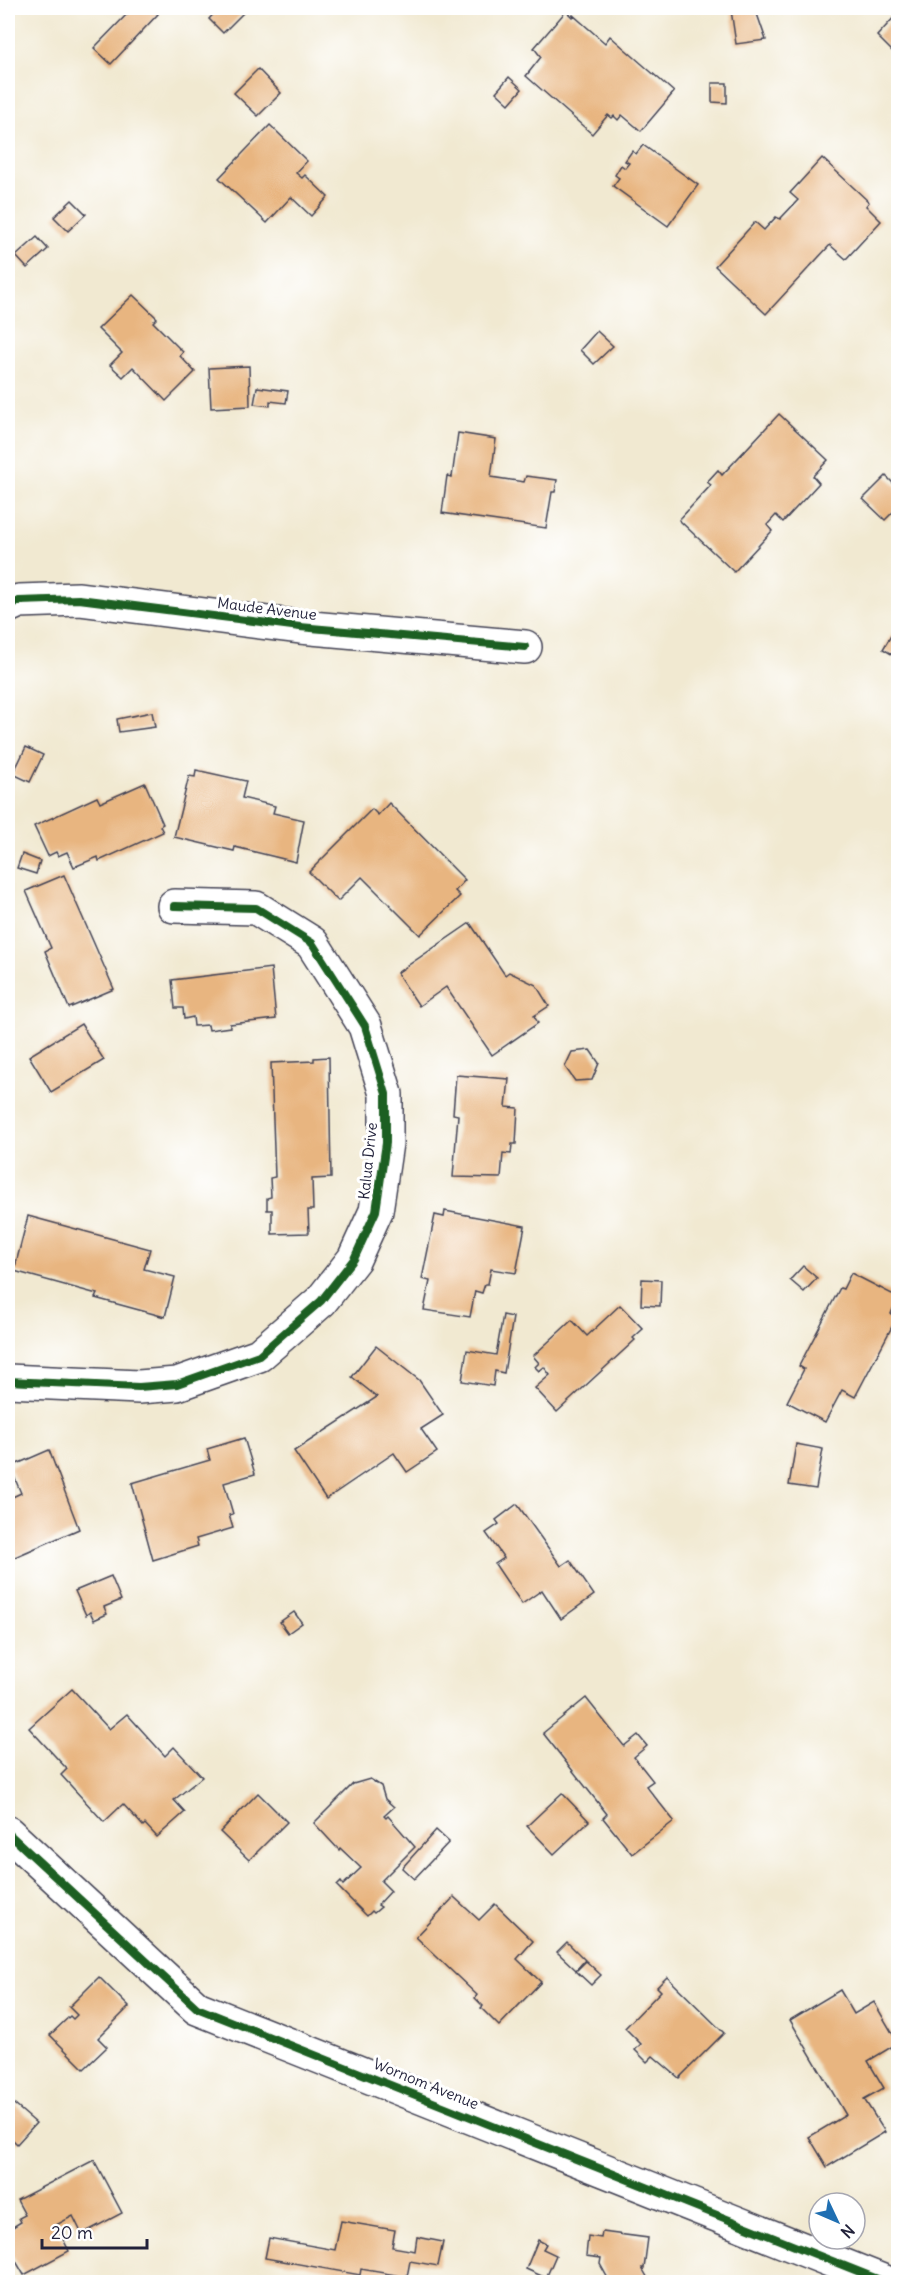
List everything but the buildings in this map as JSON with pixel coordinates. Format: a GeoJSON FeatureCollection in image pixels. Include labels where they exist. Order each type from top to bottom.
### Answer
{"type":"FeatureCollection","features":[{"type":"Feature","properties":{"kind":"street","name":"Maude Avenue"},"geometry":{"type":"LineString","coordinates":[[8,606],[19,601],[79,599],[300,627],[525,648]]}},
{"type":"Feature","properties":{"kind":"street","name":"Kalua Drive"},"geometry":{"type":"LineString","coordinates":[[8,1381],[139,1387],[177,1384],[259,1355],[321,1302],[354,1259],[376,1211],[386,1143],[386,1094],[365,1026],[312,943],[256,908],[174,906]]}},
{"type":"Feature","properties":{"kind":"street","name":"Wornom Avenue"},"geometry":{"type":"LineString","coordinates":[[8,1833],[197,2008],[885,2283]]}},
{"type":"Feature","properties":{"kind":"cycle path"},"geometry":{"type":"LineString","coordinates":[[8,606],[19,601],[79,599],[300,627],[525,647]]}},
{"type":"Feature","properties":{"kind":"cycle path"},"geometry":{"type":"LineString","coordinates":[[8,1381],[139,1387],[177,1384],[259,1355],[321,1301],[354,1259],[376,1211],[386,1143],[386,1094],[365,1026],[312,943],[256,908],[174,906]]}},
{"type":"Feature","properties":{"kind":"cycle path"},"geometry":{"type":"LineString","coordinates":[[8,1833],[197,2008],[885,2282]]}}]}
